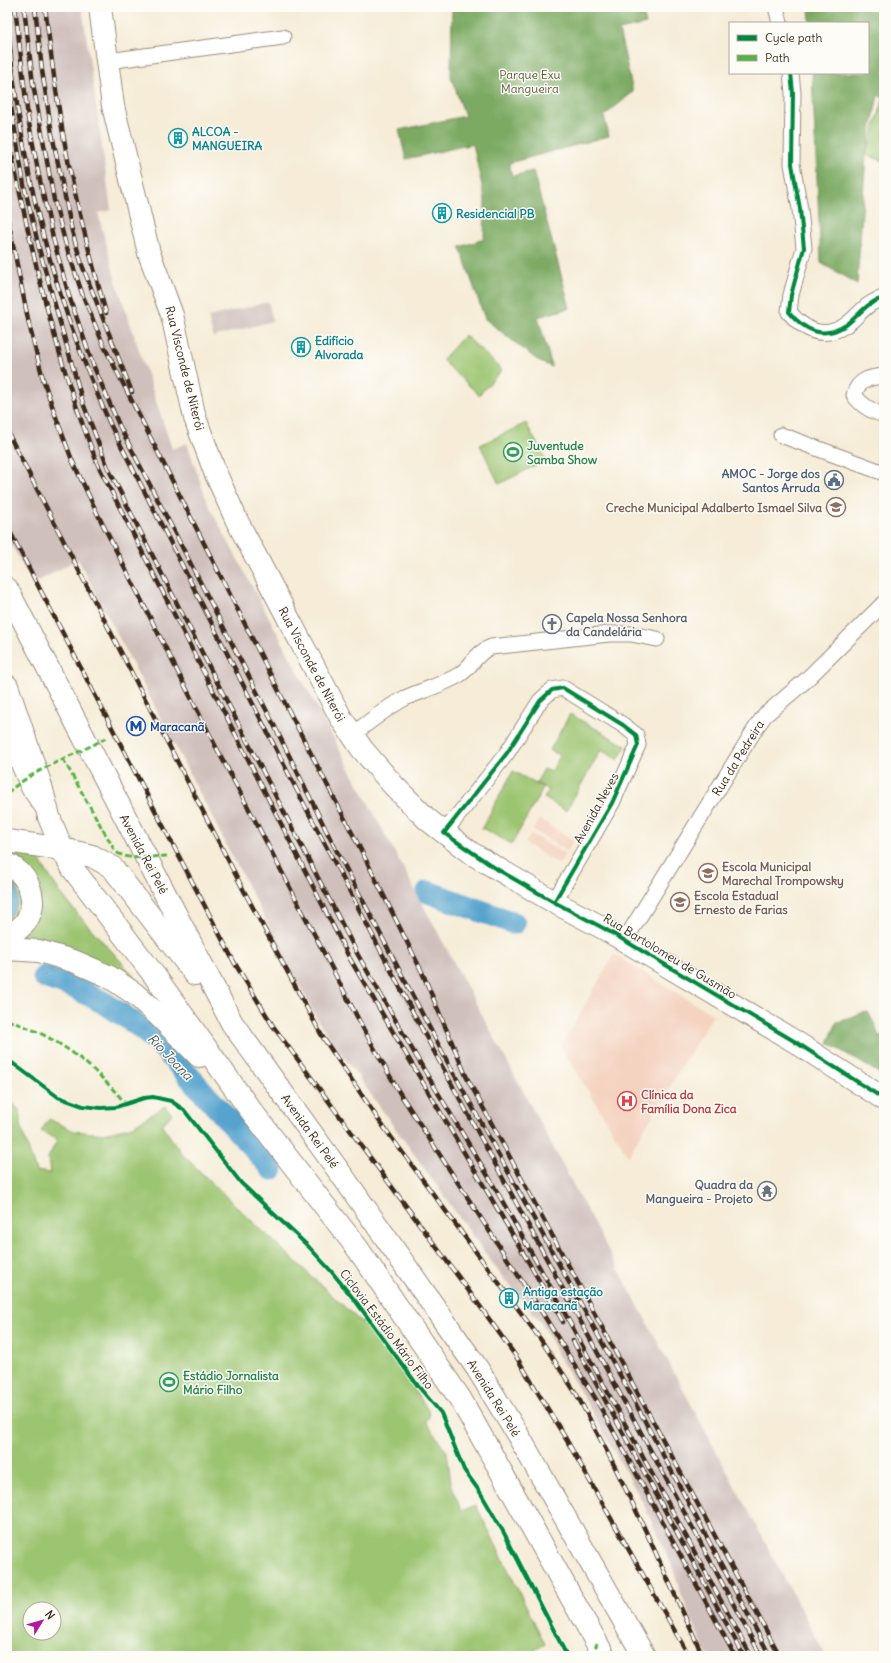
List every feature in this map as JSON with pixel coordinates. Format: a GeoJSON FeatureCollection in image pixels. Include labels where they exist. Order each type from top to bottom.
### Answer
{"type":"FeatureCollection","features":[{"type":"Feature","properties":{"kind":"main road","name":"Rua Visconde de Niterói"},"geometry":{"type":"LineString","coordinates":[[100,7],[113,106],[139,214],[150,253],[172,315],[195,418],[212,466],[236,521],[341,718],[352,735],[394,786],[444,833]]}},
{"type":"Feature","properties":{"kind":"main road","name":"Avenida Rei Pelé"},"geometry":{"type":"LineString","coordinates":[[7,589],[232,1023],[341,1174],[477,1368],[519,1437],[644,1656]]}},
{"type":"Feature","properties":{"kind":"main road"},"geometry":{"type":"LineString","coordinates":[[7,686],[41,786],[49,817],[62,849],[86,886],[154,975],[246,1104],[368,1263],[461,1400],[604,1656]]}},
{"type":"Feature","properties":{"kind":"main road","name":"Rua Bartolomeu de Gusmão"},"geometry":{"type":"LineString","coordinates":[[444,833],[495,868],[625,940],[794,1041],[884,1099]]}},
{"type":"Feature","properties":{"kind":"main road"},"geometry":{"type":"LineString","coordinates":[[7,841],[62,849],[92,856],[115,870],[232,1023]]}},
{"type":"Feature","properties":{"kind":"main road"},"geometry":{"type":"LineString","coordinates":[[7,864],[16,868],[24,876],[30,887],[32,901],[31,911],[24,923],[7,938]]}},
{"type":"Feature","properties":{"kind":"main road"},"geometry":{"type":"LineString","coordinates":[[7,949],[39,951],[76,962],[108,976],[134,994],[159,1016],[246,1104]]}},
{"type":"Feature","properties":{"kind":"main road"},"geometry":{"type":"LineString","coordinates":[[368,1263],[407,1269]]}},
{"type":"Feature","properties":{"kind":"street"},"geometry":{"type":"LineString","coordinates":[[776,7],[780,22]]}},
{"type":"Feature","properties":{"kind":"street"},"geometry":{"type":"LineString","coordinates":[[108,61],[283,37]]}},
{"type":"Feature","properties":{"kind":"street"},"geometry":{"type":"LineString","coordinates":[[791,74],[793,93],[792,164],[800,209],[804,248],[791,295],[789,312],[797,322],[808,329],[816,333],[828,332],[845,325],[863,308],[877,300],[884,298]]}},
{"type":"Feature","properties":{"kind":"street"},"geometry":{"type":"LineString","coordinates":[[884,376],[864,380],[856,387],[854,395],[859,402],[870,410],[884,415]]}},
{"type":"Feature","properties":{"kind":"street"},"geometry":{"type":"LineString","coordinates":[[781,434],[884,473]]}},
{"type":"Feature","properties":{"kind":"street","name":"Rua da Pedreira"},"geometry":{"type":"LineString","coordinates":[[625,940],[765,715],[805,682],[884,603]]}},
{"type":"Feature","properties":{"kind":"street"},"geometry":{"type":"LineString","coordinates":[[352,735],[374,718],[404,699],[458,676],[480,653],[491,647],[609,634],[631,634],[657,639]]}},
{"type":"Feature","properties":{"kind":"street","name":"Avenida Neves"},"geometry":{"type":"LineString","coordinates":[[444,833],[507,754],[540,701],[552,690],[563,688],[623,724],[636,735],[638,745],[633,760],[612,803],[554,902]]}},
{"type":"Feature","properties":{"kind":"street"},"geometry":{"type":"LineString","coordinates":[[7,737],[29,788],[49,817]]}},
{"type":"Feature","properties":{"kind":"shaded area"},"geometry":{"type":"Polygon","coordinates":[[[7,7],[82,7],[111,210],[98,213],[115,278],[172,449],[187,443],[208,504],[826,1656],[707,1656],[680,1591],[672,1566],[642,1501],[584,1398],[556,1352],[543,1325],[506,1282],[318,1021],[78,559],[33,584],[7,537],[7,7]]]}},
{"type":"Feature","properties":{"kind":"shaded area"},"geometry":{"type":"Polygon","coordinates":[[[268,302],[273,321],[213,337],[208,317],[268,302]]]}},
{"type":"Feature","properties":{"kind":"shaded area"},"geometry":{"type":"Polygon","coordinates":[[[540,819],[573,840],[567,851],[533,830],[540,819]]]}},
{"type":"Feature","properties":{"kind":"shaded area"},"geometry":{"type":"Polygon","coordinates":[[[531,834],[565,854],[559,864],[525,844],[531,834]]]}},
{"type":"Feature","properties":{"kind":"shaded area","name":"Clínica da Família Dona Zica"},"geometry":{"type":"Polygon","coordinates":[[[614,954],[713,1015],[628,1156],[561,1047],[614,954]]]}},
{"type":"Feature","properties":{"kind":"green space","name":"Parque Exu Mangueira"},"geometry":{"type":"Polygon","coordinates":[[[452,7],[642,7],[646,24],[619,30],[633,92],[604,116],[609,136],[509,163],[512,176],[533,171],[570,308],[538,317],[552,367],[540,362],[485,319],[460,247],[484,239],[485,200],[473,144],[406,159],[399,130],[465,116],[451,77],[452,7]]]}},
{"type":"Feature","properties":{"kind":"green space"},"geometry":{"type":"Polygon","coordinates":[[[809,7],[884,7],[884,99],[878,95],[866,155],[857,284],[821,263],[812,74],[869,74],[869,22],[810,22],[809,7]]]}},
{"type":"Feature","properties":{"kind":"green space"},"geometry":{"type":"Polygon","coordinates":[[[884,97],[884,161],[866,155],[884,97]]]}},
{"type":"Feature","properties":{"kind":"green space"},"geometry":{"type":"Polygon","coordinates":[[[465,335],[502,370],[479,395],[442,360],[465,335]]]}},
{"type":"Feature","properties":{"kind":"green space","name":"Juventude Samba Show"},"geometry":{"type":"Polygon","coordinates":[[[526,423],[546,460],[499,484],[480,445],[526,423]]]}},
{"type":"Feature","properties":{"kind":"green space"},"geometry":{"type":"Polygon","coordinates":[[[570,714],[626,746],[618,760],[601,750],[566,811],[544,798],[549,790],[536,783],[544,769],[551,772],[560,756],[550,750],[570,714]]]}},
{"type":"Feature","properties":{"kind":"green space"},"geometry":{"type":"Polygon","coordinates":[[[513,771],[543,788],[512,844],[482,828],[513,771]]]}},
{"type":"Feature","properties":{"kind":"green space"},"geometry":{"type":"Polygon","coordinates":[[[7,849],[36,854],[70,905],[132,974],[152,999],[15,940],[33,917],[7,856],[7,849]]]}},
{"type":"Feature","properties":{"kind":"green space"},"geometry":{"type":"Polygon","coordinates":[[[7,875],[11,877],[17,887],[20,894],[21,905],[20,910],[7,930],[7,875]]]}},
{"type":"Feature","properties":{"kind":"green space"},"geometry":{"type":"Polygon","coordinates":[[[868,1012],[879,1037],[884,1036],[884,1076],[828,1043],[837,1022],[868,1012]]]}},
{"type":"Feature","properties":{"kind":"green space"},"geometry":{"type":"Polygon","coordinates":[[[7,1097],[20,1111],[20,1125],[36,1171],[50,1173],[48,1158],[57,1140],[41,1131],[49,1119],[74,1131],[103,1134],[133,1126],[165,1106],[172,1114],[162,1125],[182,1154],[240,1210],[362,1323],[363,1322],[415,1388],[414,1389],[430,1413],[426,1422],[447,1452],[451,1483],[461,1511],[476,1505],[545,1644],[534,1651],[536,1656],[7,1656],[7,1097]]]}},
{"type":"Feature","properties":{"kind":"water"},"geometry":{"type":"Polygon","coordinates":[[[7,878],[15,888],[18,898],[15,909],[7,918],[7,878]]]}},
{"type":"Feature","properties":{"kind":"waterway"},"geometry":{"type":"LineString","coordinates":[[428,892],[514,923]]}},
{"type":"Feature","properties":{"kind":"waterway","name":"Rio Joana"},"geometry":{"type":"LineString","coordinates":[[44,977],[78,989],[106,1004],[136,1024],[161,1045],[272,1169]]}},
{"type":"Feature","properties":{"kind":"railway"},"geometry":{"type":"LineString","coordinates":[[15,7],[28,118],[53,238],[69,296],[94,367],[119,425],[273,723],[330,838],[447,1061],[631,1395],[770,1656]]}},
{"type":"Feature","properties":{"kind":"railway"},"geometry":{"type":"LineString","coordinates":[[24,7],[33,84],[54,200],[66,245],[83,296],[104,346],[422,972],[467,1078],[780,1656]]}},
{"type":"Feature","properties":{"kind":"railway"},"geometry":{"type":"LineString","coordinates":[[35,7],[42,70],[52,134],[72,231],[82,265],[132,392]]}},
{"type":"Feature","properties":{"kind":"railway"},"geometry":{"type":"LineString","coordinates":[[45,7],[56,91],[67,154],[83,227],[106,313]]}},
{"type":"Feature","properties":{"kind":"railway"},"geometry":{"type":"LineString","coordinates":[[7,17],[10,53],[20,124],[26,160],[42,230],[51,265],[73,332],[111,426],[305,806],[418,1022],[761,1656]]}},
{"type":"Feature","properties":{"kind":"railway"},"geometry":{"type":"LineString","coordinates":[[7,81],[24,185],[40,252],[83,403],[108,468],[358,955],[423,1068],[491,1181],[550,1286],[751,1656]]}},
{"type":"Feature","properties":{"kind":"railway"},"geometry":{"type":"LineString","coordinates":[[7,129],[24,214],[56,341],[98,465],[350,959],[563,1322]]}},
{"type":"Feature","properties":{"kind":"railway"},"geometry":{"type":"LineString","coordinates":[[7,215],[29,324],[43,379],[72,460],[97,513],[216,747],[364,1030],[399,1092],[538,1306],[597,1401],[735,1656]]}},
{"type":"Feature","properties":{"kind":"railway"},"geometry":{"type":"LineString","coordinates":[[7,431],[244,891],[322,1036],[380,1122],[541,1340],[577,1395],[614,1465],[703,1656]]}},
{"type":"Feature","properties":{"kind":"railway"},"geometry":{"type":"LineString","coordinates":[[7,526],[234,962],[273,1026],[517,1358],[566,1439],[689,1656]]}},
{"type":"Feature","properties":{"kind":"railway"},"geometry":{"type":"LineString","coordinates":[[573,1341],[744,1656]]}},
{"type":"Feature","properties":{"kind":"marked path"},"geometry":{"type":"LineString","coordinates":[[7,793],[18,784],[42,769],[106,738]]}},
{"type":"Feature","properties":{"kind":"marked path"},"geometry":{"type":"LineString","coordinates":[[63,759],[115,851],[126,856],[140,858],[167,856]]}},
{"type":"Feature","properties":{"kind":"marked path"},"geometry":{"type":"LineString","coordinates":[[7,1020],[43,1035],[73,1053],[100,1076],[126,1104]]}},
{"type":"Feature","properties":{"kind":"marked path"},"geometry":{"type":"LineString","coordinates":[[593,1656],[597,1643]]}},
{"type":"Feature","properties":{"kind":"cycle path"},"geometry":{"type":"LineString","coordinates":[[791,74],[793,93],[792,164],[800,209],[804,248],[791,295],[789,312],[795,319],[808,328],[815,331],[830,332],[838,330],[846,325],[872,302],[884,298]]}},
{"type":"Feature","properties":{"kind":"cycle path"},"geometry":{"type":"LineString","coordinates":[[554,902],[612,803],[638,745],[636,735],[623,725],[563,688],[552,690],[540,701],[507,753],[444,833],[495,868],[554,902],[605,929],[794,1041],[884,1099]]}},
{"type":"Feature","properties":{"kind":"cycle path","name":"Ciclovia Estádio Mário Filho"},"geometry":{"type":"LineString","coordinates":[[7,1059],[58,1097],[83,1106],[101,1108],[116,1107],[144,1098],[153,1097],[171,1101],[184,1110],[241,1183],[309,1247],[331,1271],[357,1303],[418,1386],[441,1413],[464,1470],[480,1492],[504,1533],[567,1656]]}},
{"type":"Feature","properties":{"kind":"place","name":"ALCOA - MANGUEIRA"},"geometry":{"type":"Point","coordinates":[178,138]}},
{"type":"Feature","properties":{"kind":"place","name":"Residencial PB"},"geometry":{"type":"Point","coordinates":[442,213]}},
{"type":"Feature","properties":{"kind":"place","name":"Edifício Alvorada"},"geometry":{"type":"Point","coordinates":[301,347]}},
{"type":"Feature","properties":{"kind":"place","name":"Juventude Samba Show"},"geometry":{"type":"Point","coordinates":[513,452]}},
{"type":"Feature","properties":{"kind":"place","name":"AMOC - Jorge dos Santos Arruda"},"geometry":{"type":"Point","coordinates":[834,480]}},
{"type":"Feature","properties":{"kind":"place","name":"Creche Municipal Adalberto Ismael Silva"},"geometry":{"type":"Point","coordinates":[836,507]}},
{"type":"Feature","properties":{"kind":"place","name":"Capela Nossa Senhora da Candelária"},"geometry":{"type":"Point","coordinates":[552,624]}},
{"type":"Feature","properties":{"kind":"place","name":"Maracanã"},"geometry":{"type":"Point","coordinates":[136,726]}},
{"type":"Feature","properties":{"kind":"place","name":"Escola Municipal Marechal Trompowsky"},"geometry":{"type":"Point","coordinates":[708,873]}},
{"type":"Feature","properties":{"kind":"place","name":"Escola Estadual Ernesto de Farias"},"geometry":{"type":"Point","coordinates":[680,902]}},
{"type":"Feature","properties":{"kind":"place","name":"Clínica da Família Dona Zica"},"geometry":{"type":"Point","coordinates":[627,1101]}},
{"type":"Feature","properties":{"kind":"place","name":"Quadra da Mangueira - Projeto"},"geometry":{"type":"Point","coordinates":[767,1191]}},
{"type":"Feature","properties":{"kind":"place","name":"Antiga estação Maracanã"},"geometry":{"type":"Point","coordinates":[509,1298]}},
{"type":"Feature","properties":{"kind":"place","name":"Estádio Jornalista Mário Filho"},"geometry":{"type":"Point","coordinates":[169,1382]}}]}
